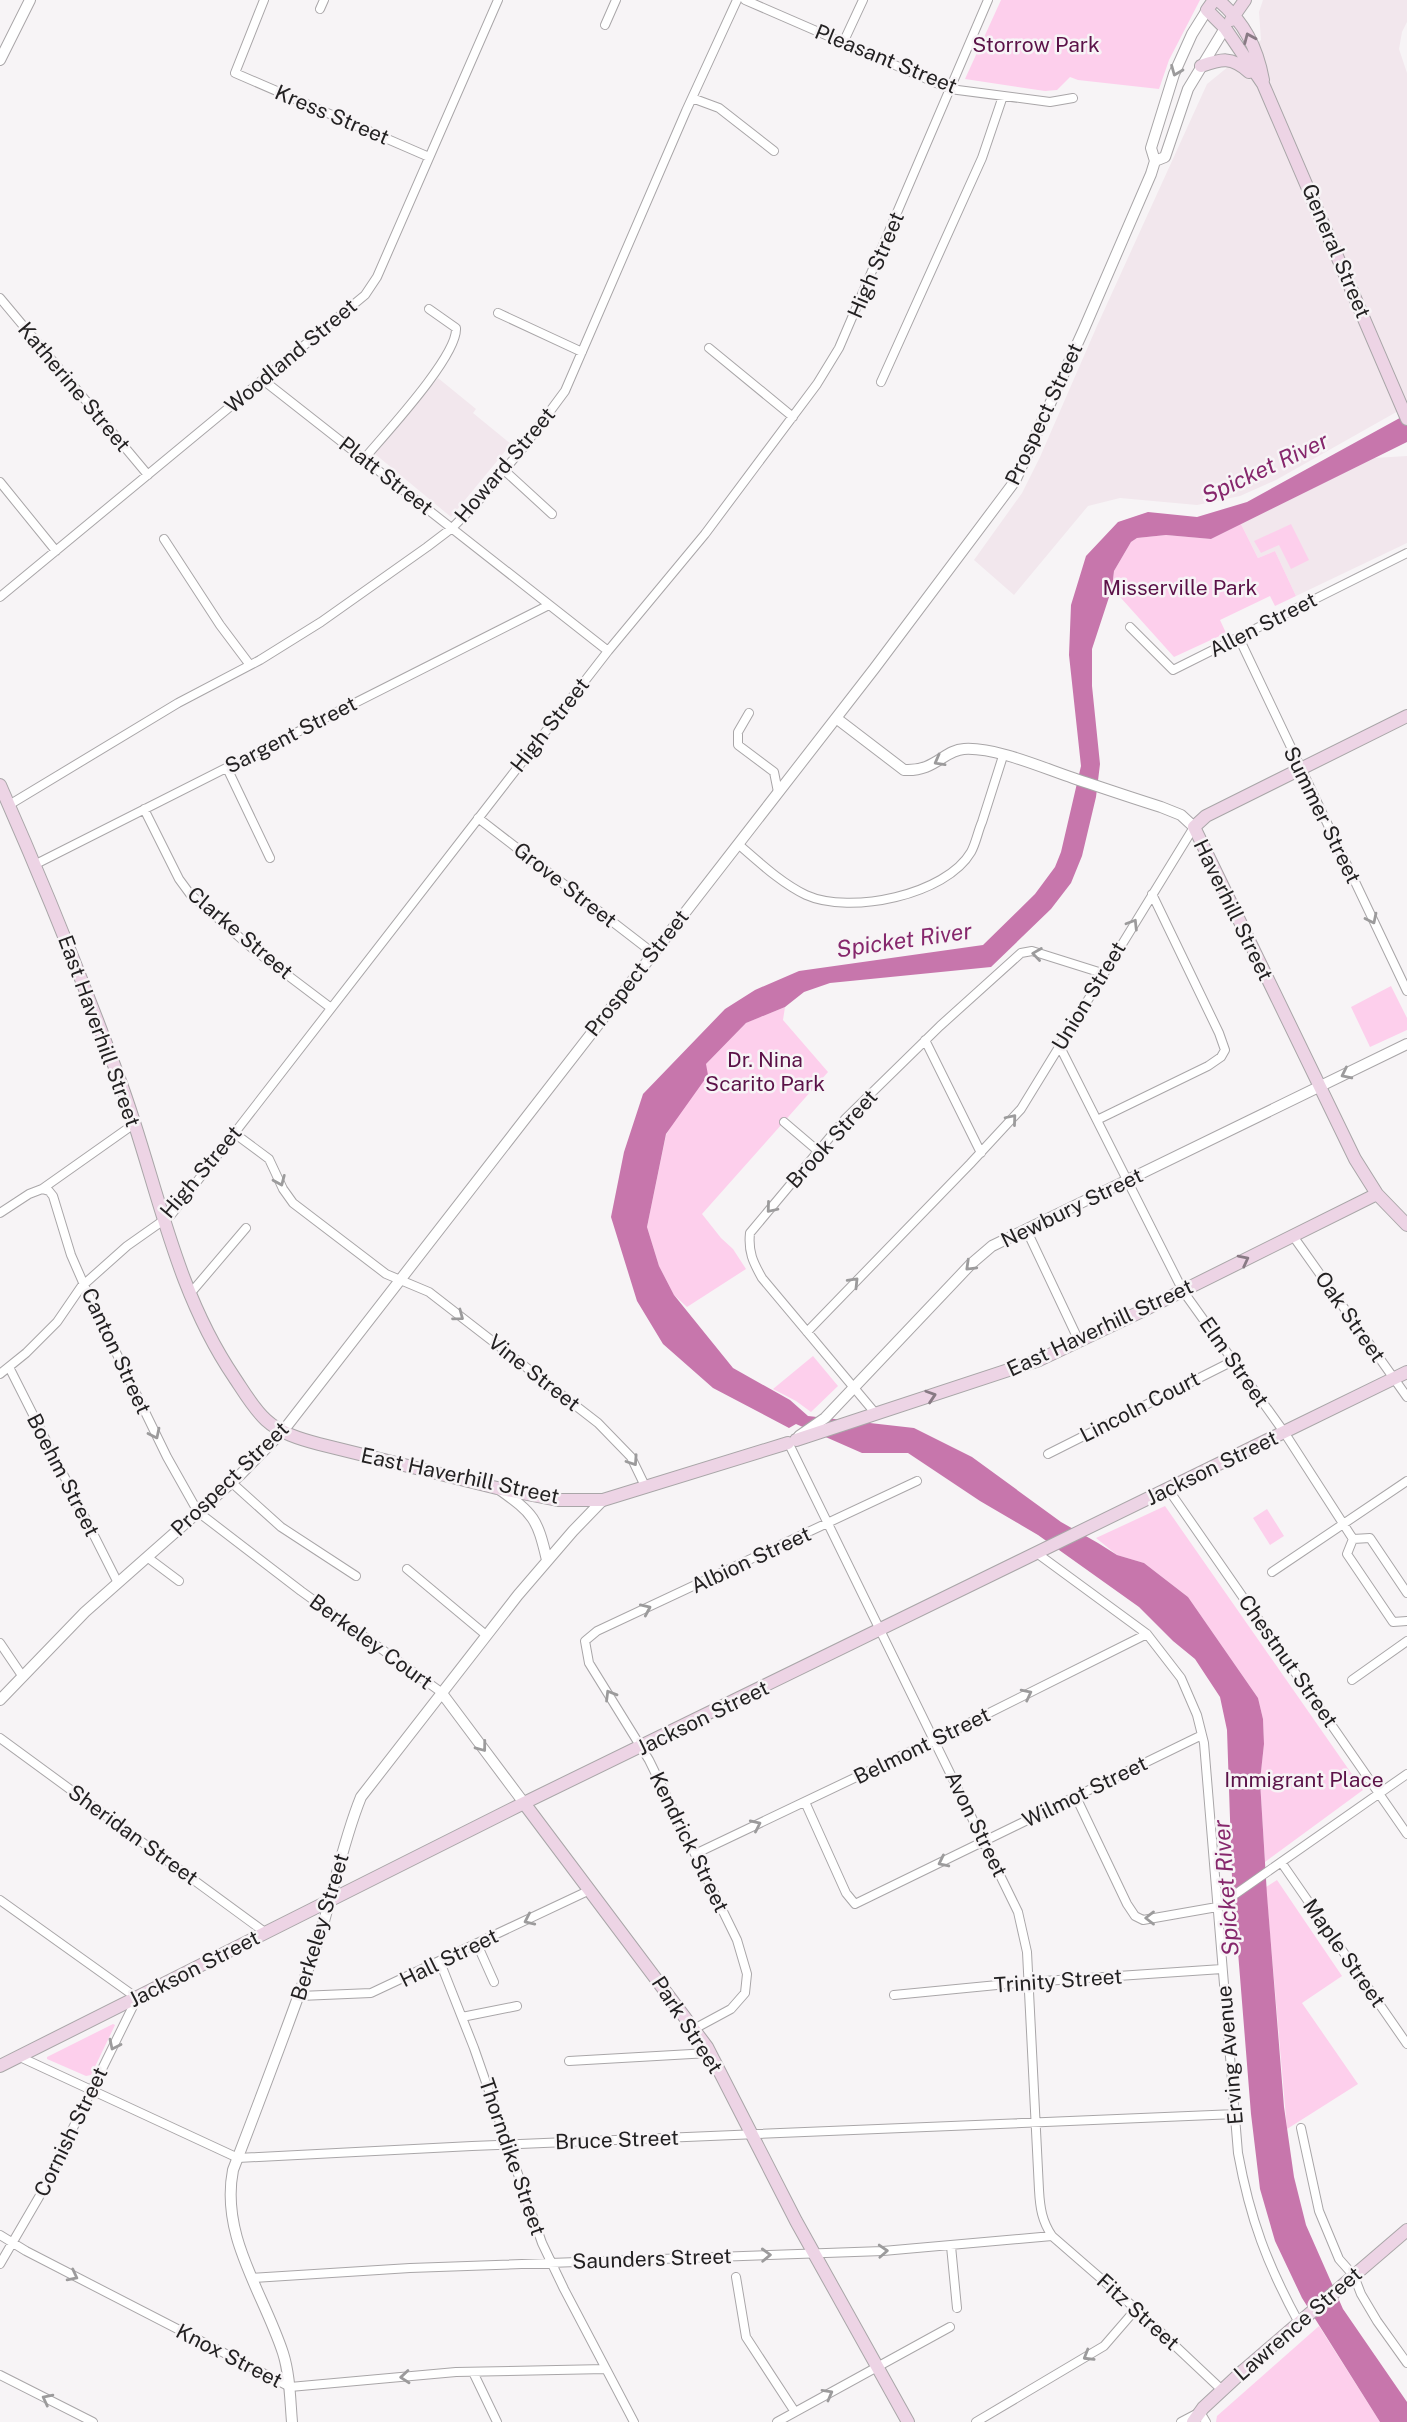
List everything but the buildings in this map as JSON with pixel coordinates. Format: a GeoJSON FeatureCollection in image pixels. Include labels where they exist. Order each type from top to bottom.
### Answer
{"type":"FeatureCollection","features":[{"type":"Feature","properties":{"kind":"main road","name":"Prospect Street"},"geometry":{"type":"LineString","coordinates":[[1225,29],[1245,0]]}},
{"type":"Feature","properties":{"kind":"main road","name":"General Street"},"geometry":{"type":"LineString","coordinates":[[1213,4],[1235,14],[1245,28],[1260,65],[1263,84]]}},
{"type":"Feature","properties":{"kind":"main road","name":"General Street"},"geometry":{"type":"LineString","coordinates":[[1213,4],[1225,29],[1263,84],[1407,419]]}},
{"type":"Feature","properties":{"kind":"main road"},"geometry":{"type":"LineString","coordinates":[[1201,66],[1223,60],[1238,62],[1263,84]]}},
{"type":"Feature","properties":{"kind":"main road","name":"Union Street"},"geometry":{"type":"LineString","coordinates":[[1194,827],[1206,816],[1407,716]]}},
{"type":"Feature","properties":{"kind":"main road","name":"East Haverhill Street"},"geometry":{"type":"LineString","coordinates":[[0,785],[77,966],[134,1124],[189,1295],[206,1332],[240,1387],[265,1419],[283,1431],[318,1444],[497,1488],[558,1500],[603,1500],[1024,1366],[1183,1291],[1377,1194]]}},
{"type":"Feature","properties":{"kind":"main road","name":"Haverhill Street"},"geometry":{"type":"LineString","coordinates":[[1194,827],[1355,1159],[1377,1194],[1407,1226]]}},
{"type":"Feature","properties":{"kind":"main road","name":"Jackson Street"},"geometry":{"type":"LineString","coordinates":[[0,2066],[524,1803],[1407,1372]]}},
{"type":"Feature","properties":{"kind":"main road","name":"Park Street"},"geometry":{"type":"LineString","coordinates":[[524,1803],[694,2029],[709,2053],[814,2253],[908,2422]]}},
{"type":"Feature","properties":{"kind":"main road","name":"Lawrence Street"},"geometry":{"type":"LineString","coordinates":[[1200,2419],[1222,2390],[1407,2230]]}},
{"type":"Feature","properties":{"kind":"street"},"geometry":{"type":"LineString","coordinates":[[0,60],[30,0]]}},
{"type":"Feature","properties":{"kind":"street","name":"Kress Street"},"geometry":{"type":"LineString","coordinates":[[264,0],[235,73],[429,157]]}},
{"type":"Feature","properties":{"kind":"street"},"geometry":{"type":"LineString","coordinates":[[320,9],[324,0]]}},
{"type":"Feature","properties":{"kind":"street","name":"Woodland Street"},"geometry":{"type":"LineString","coordinates":[[0,597],[357,302],[371,287],[498,0]]}},
{"type":"Feature","properties":{"kind":"street"},"geometry":{"type":"LineString","coordinates":[[605,26],[616,0]]}},
{"type":"Feature","properties":{"kind":"street","name":"Howard Street"},"geometry":{"type":"LineString","coordinates":[[9,805],[178,703],[250,665],[366,591],[452,528],[504,470],[561,398],[737,0]]}},
{"type":"Feature","properties":{"kind":"street","name":"Pleasant Street"},"geometry":{"type":"LineString","coordinates":[[745,0],[950,89],[1050,102],[1073,98]]}},
{"type":"Feature","properties":{"kind":"street"},"geometry":{"type":"LineString","coordinates":[[843,43],[863,0]]}},
{"type":"Feature","properties":{"kind":"street","name":"High Street"},"geometry":{"type":"LineString","coordinates":[[0,1374],[57,1322],[84,1284],[127,1246],[171,1215],[608,651],[705,534],[826,372],[839,348],[988,0]]}},
{"type":"Feature","properties":{"kind":"street","name":"Prospect Street"},"geometry":{"type":"LineString","coordinates":[[0,1700],[86,1612],[231,1482],[283,1431],[836,718],[1016,481],[1155,161],[1151,148],[1174,74],[1213,4]]}},
{"type":"Feature","properties":{"kind":"street","name":"Prospect Street"},"geometry":{"type":"LineString","coordinates":[[1155,161],[1165,157],[1188,89],[1225,29]]}},
{"type":"Feature","properties":{"kind":"street"},"geometry":{"type":"LineString","coordinates":[[881,382],[982,158],[1003,96]]}},
{"type":"Feature","properties":{"kind":"street"},"geometry":{"type":"LineString","coordinates":[[692,98],[719,108],[774,151]]}},
{"type":"Feature","properties":{"kind":"street","name":"Katherine Street"},"geometry":{"type":"LineString","coordinates":[[0,298],[148,475]]}},
{"type":"Feature","properties":{"kind":"street"},"geometry":{"type":"LineString","coordinates":[[364,459],[452,348],[456,328],[429,309]]}},
{"type":"Feature","properties":{"kind":"street"},"geometry":{"type":"LineString","coordinates":[[498,313],[582,352]]}},
{"type":"Feature","properties":{"kind":"street"},"geometry":{"type":"LineString","coordinates":[[709,348],[793,417]]}},
{"type":"Feature","properties":{"kind":"street","name":"Platt Street"},"geometry":{"type":"LineString","coordinates":[[263,380],[608,651]]}},
{"type":"Feature","properties":{"kind":"street"},"geometry":{"type":"LineString","coordinates":[[504,470],[552,514]]}},
{"type":"Feature","properties":{"kind":"street"},"geometry":{"type":"LineString","coordinates":[[0,482],[56,551]]}},
{"type":"Feature","properties":{"kind":"street"},"geometry":{"type":"LineString","coordinates":[[164,539],[220,625],[250,665]]}},
{"type":"Feature","properties":{"kind":"street","name":"Allen Street"},"geometry":{"type":"LineString","coordinates":[[1130,627],[1173,670],[1407,553]]}},
{"type":"Feature","properties":{"kind":"street","name":"Sargent Street"},"geometry":{"type":"LineString","coordinates":[[34,865],[549,605]]}},
{"type":"Feature","properties":{"kind":"street","name":"Summer Street"},"geometry":{"type":"LineString","coordinates":[[1239,638],[1407,991]]}},
{"type":"Feature","properties":{"kind":"street"},"geometry":{"type":"LineString","coordinates":[[749,713],[738,732],[738,745],[774,772],[778,792]]}},
{"type":"Feature","properties":{"kind":"street","name":"Haverhill Street"},"geometry":{"type":"LineString","coordinates":[[836,718],[904,770],[915,771],[932,766],[961,749],[981,750],[1181,815],[1194,827]]}},
{"type":"Feature","properties":{"kind":"street"},"geometry":{"type":"LineString","coordinates":[[738,844],[780,879],[806,895],[834,903],[869,901],[917,892],[958,870],[972,851],[1003,755]]}},
{"type":"Feature","properties":{"kind":"street"},"geometry":{"type":"LineString","coordinates":[[227,768],[270,858]]}},
{"type":"Feature","properties":{"kind":"street","name":"Clarke Street"},"geometry":{"type":"LineString","coordinates":[[144,809],[179,879],[190,894],[253,949],[331,1008]]}},
{"type":"Feature","properties":{"kind":"street","name":"Grove Street"},"geometry":{"type":"LineString","coordinates":[[478,818],[653,953]]}},
{"type":"Feature","properties":{"kind":"street","name":"Union Street"},"geometry":{"type":"LineString","coordinates":[[807,1332],[1021,1109],[1194,827]]}},
{"type":"Feature","properties":{"kind":"street"},"geometry":{"type":"LineString","coordinates":[[1097,1119],[1208,1066],[1221,1057],[1225,1050],[1152,894]]}},
{"type":"Feature","properties":{"kind":"street","name":"Brook Street"},"geometry":{"type":"LineString","coordinates":[[871,1415],[762,1278],[751,1259],[748,1247],[750,1233],[846,1118],[925,1040],[1021,953],[1032,951],[1102,973]]}},
{"type":"Feature","properties":{"kind":"street"},"geometry":{"type":"LineString","coordinates":[[925,1040],[981,1153]]}},
{"type":"Feature","properties":{"kind":"street","name":"Newbury Street"},"geometry":{"type":"LineString","coordinates":[[793,1440],[825,1418],[971,1264],[992,1246],[1407,1044]]}},
{"type":"Feature","properties":{"kind":"street","name":"Elm Street"},"geometry":{"type":"LineString","coordinates":[[1059,1045],[1183,1291],[1284,1433],[1353,1539]]}},
{"type":"Feature","properties":{"kind":"street"},"geometry":{"type":"LineString","coordinates":[[784,1122],[818,1151]]}},
{"type":"Feature","properties":{"kind":"street"},"geometry":{"type":"LineString","coordinates":[[0,1213],[29,1194],[42,1189],[134,1124]]}},
{"type":"Feature","properties":{"kind":"street","name":"Vine Street"},"geometry":{"type":"LineString","coordinates":[[234,1133],[269,1159],[289,1200],[386,1274],[429,1292],[598,1423],[631,1457],[645,1486]]}},
{"type":"Feature","properties":{"kind":"street","name":"Canton Street"},"geometry":{"type":"LineString","coordinates":[[42,1189],[53,1196],[71,1255],[84,1284],[166,1457],[198,1512]]}},
{"type":"Feature","properties":{"kind":"street"},"geometry":{"type":"LineString","coordinates":[[189,1295],[246,1228]]}},
{"type":"Feature","properties":{"kind":"street"},"geometry":{"type":"LineString","coordinates":[[1026,1229],[1079,1341]]}},
{"type":"Feature","properties":{"kind":"street","name":"Oak Street"},"geometry":{"type":"LineString","coordinates":[[1293,1236],[1407,1397]]}},
{"type":"Feature","properties":{"kind":"street","name":"Lincoln Court"},"geometry":{"type":"LineString","coordinates":[[1048,1454],[1233,1361]]}},
{"type":"Feature","properties":{"kind":"street","name":"Boehm Street"},"geometry":{"type":"LineString","coordinates":[[9,1367],[118,1583]]}},
{"type":"Feature","properties":{"kind":"street","name":"Avon Street"},"geometry":{"type":"LineString","coordinates":[[793,1440],[828,1523],[1018,1912],[1027,1952],[1040,2212],[1052,2236]]}},
{"type":"Feature","properties":{"kind":"street","name":"Albion Street"},"geometry":{"type":"LineString","coordinates":[[585,1641],[597,1631],[917,1481]]}},
{"type":"Feature","properties":{"kind":"street"},"geometry":{"type":"LineString","coordinates":[[1272,1572],[1407,1481]]}},
{"type":"Feature","properties":{"kind":"street"},"geometry":{"type":"LineString","coordinates":[[231,1482],[281,1527],[356,1576]]}},
{"type":"Feature","properties":{"kind":"street"},"geometry":{"type":"LineString","coordinates":[[497,1488],[531,1515],[542,1537],[547,1560]]}},
{"type":"Feature","properties":{"kind":"street","name":"Chestnut Street"},"geometry":{"type":"LineString","coordinates":[[1168,1489],[1407,1834]]}},
{"type":"Feature","properties":{"kind":"street","name":"Berkeley Street"},"geometry":{"type":"LineString","coordinates":[[292,2422],[290,2388],[282,2349],[238,2243],[231,2209],[230,2183],[237,2158],[300,1996],[331,1900],[351,1821],[361,1797],[547,1560],[603,1500]]}},
{"type":"Feature","properties":{"kind":"street","name":"Berkeley Court"},"geometry":{"type":"LineString","coordinates":[[198,1512],[301,1591],[441,1692]]}},
{"type":"Feature","properties":{"kind":"street"},"geometry":{"type":"LineString","coordinates":[[1407,1593],[1370,1538],[1353,1539],[1347,1554],[1393,1622],[1407,1620]]}},
{"type":"Feature","properties":{"kind":"street","name":"Erving Avenue"},"geometry":{"type":"LineString","coordinates":[[1041,1552],[1147,1634],[1181,1678],[1202,1735],[1238,2153],[1245,2190],[1274,2277],[1303,2319]]}},
{"type":"Feature","properties":{"kind":"street"},"geometry":{"type":"LineString","coordinates":[[147,1557],[179,1581]]}},
{"type":"Feature","properties":{"kind":"street"},"geometry":{"type":"LineString","coordinates":[[407,1569],[486,1635]]}},
{"type":"Feature","properties":{"kind":"street","name":"Belmont Street"},"geometry":{"type":"LineString","coordinates":[[695,1854],[935,1740],[1147,1634]]}},
{"type":"Feature","properties":{"kind":"street","name":"Kendrick Street"},"geometry":{"type":"LineString","coordinates":[[585,1641],[589,1662],[641,1747],[737,1940],[747,1974],[745,1993],[731,2009],[694,2029]]}},
{"type":"Feature","properties":{"kind":"street"},"geometry":{"type":"LineString","coordinates":[[1352,1680],[1407,1641]]}},
{"type":"Feature","properties":{"kind":"street"},"geometry":{"type":"LineString","coordinates":[[0,1643],[23,1677]]}},
{"type":"Feature","properties":{"kind":"street","name":"Park Street"},"geometry":{"type":"LineString","coordinates":[[441,1692],[524,1803]]}},
{"type":"Feature","properties":{"kind":"street","name":"Wilmot Street"},"geometry":{"type":"LineString","coordinates":[[805,1802],[846,1893],[855,1904],[1202,1735]]}},
{"type":"Feature","properties":{"kind":"street","name":"Sheridan Street"},"geometry":{"type":"LineString","coordinates":[[0,1738],[266,1933]]}},
{"type":"Feature","properties":{"kind":"street"},"geometry":{"type":"LineString","coordinates":[[1076,1797],[1127,1904],[1135,1916],[1143,1920],[1217,1908],[1407,1774]]}},
{"type":"Feature","properties":{"kind":"street","name":"Maple Street"},"geometry":{"type":"LineString","coordinates":[[1281,1862],[1407,2044]]}},
{"type":"Feature","properties":{"kind":"street","name":"Hall Street"},"geometry":{"type":"LineString","coordinates":[[300,1996],[372,1993],[590,1890]]}},
{"type":"Feature","properties":{"kind":"street"},"geometry":{"type":"LineString","coordinates":[[0,1900],[137,1998]]}},
{"type":"Feature","properties":{"kind":"street"},"geometry":{"type":"LineString","coordinates":[[477,1944],[494,1982]]}},
{"type":"Feature","properties":{"kind":"street","name":"Thorndike Street"},"geometry":{"type":"LineString","coordinates":[[440,1962],[551,2263],[634,2422]]}},
{"type":"Feature","properties":{"kind":"street","name":"Trinity Street"},"geometry":{"type":"LineString","coordinates":[[894,1995],[1029,1982],[1222,1969]]}},
{"type":"Feature","properties":{"kind":"street","name":"Cornish Street"},"geometry":{"type":"LineString","coordinates":[[0,2264],[39,2197],[137,1998]]}},
{"type":"Feature","properties":{"kind":"street"},"geometry":{"type":"LineString","coordinates":[[462,2017],[517,2006]]}},
{"type":"Feature","properties":{"kind":"street"},"geometry":{"type":"LineString","coordinates":[[569,2061],[709,2053]]}},
{"type":"Feature","properties":{"kind":"street","name":"Bruce Street"},"geometry":{"type":"LineString","coordinates":[[20,2057],[237,2158],[507,2144],[1236,2114]]}},
{"type":"Feature","properties":{"kind":"street"},"geometry":{"type":"LineString","coordinates":[[1301,2128],[1319,2211],[1339,2259],[1354,2276],[1377,2321],[1407,2363]]}},
{"type":"Feature","properties":{"kind":"street","name":"Knox Street"},"geometry":{"type":"LineString","coordinates":[[0,2235],[290,2388],[473,2372],[606,2369]]}},
{"type":"Feature","properties":{"kind":"street","name":"Saunders Street"},"geometry":{"type":"LineString","coordinates":[[252,2278],[410,2268],[951,2246],[1052,2236]]}},
{"type":"Feature","properties":{"kind":"street","name":"Fitz Street"},"geometry":{"type":"LineString","coordinates":[[1052,2236],[1136,2309],[1222,2390]]}},
{"type":"Feature","properties":{"kind":"street"},"geometry":{"type":"LineString","coordinates":[[951,2246],[957,2308]]}},
{"type":"Feature","properties":{"kind":"street"},"geometry":{"type":"LineString","coordinates":[[736,2277],[746,2337],[795,2412]]}},
{"type":"Feature","properties":{"kind":"street"},"geometry":{"type":"LineString","coordinates":[[976,2422],[1104,2346],[1136,2309]]}},
{"type":"Feature","properties":{"kind":"street"},"geometry":{"type":"LineString","coordinates":[[777,2422],[950,2327]]}},
{"type":"Feature","properties":{"kind":"street"},"geometry":{"type":"LineString","coordinates":[[473,2372],[497,2422]]}},
{"type":"Feature","properties":{"kind":"street"},"geometry":{"type":"LineString","coordinates":[[0,2375],[93,2422]]}},
{"type":"Feature","properties":{"kind":"street"},"geometry":{"type":"LineString","coordinates":[[1181,2422],[1200,2419]]}},
{"type":"Feature","properties":{"kind":"shaded area"},"geometry":{"type":"Polygon","coordinates":[[[1263,0],[1407,0],[1407,22],[1399,49],[1407,73],[1407,406],[1276,480],[1240,496],[1197,505],[1120,498],[1088,506],[1014,595],[974,560],[1022,493],[1040,457],[1207,84],[1261,40],[1259,12],[1263,0]]]}},
{"type":"Feature","properties":{"kind":"shaded area"},"geometry":{"type":"Polygon","coordinates":[[[438,378],[476,409],[473,413],[511,444],[451,517],[375,454],[438,378]]]}},
{"type":"Feature","properties":{"kind":"shaded area"},"geometry":{"type":"Polygon","coordinates":[[[1407,414],[1407,442],[1211,539],[1166,535],[1137,538],[1131,542],[1114,571],[1112,588],[1092,649],[1092,686],[1100,764],[1096,797],[1082,856],[1071,883],[1051,909],[991,967],[830,983],[804,992],[785,1007],[746,1023],[706,1064],[708,1075],[666,1134],[647,1227],[659,1266],[674,1295],[733,1368],[790,1400],[808,1416],[914,1428],[972,1457],[1061,1522],[1117,1555],[1144,1563],[1188,1597],[1258,1698],[1263,1719],[1264,1744],[1260,1781],[1267,1895],[1284,2107],[1294,2177],[1306,2225],[1343,2309],[1407,2402],[1407,2422],[1380,2422],[1302,2298],[1275,2241],[1260,2189],[1251,2114],[1232,1877],[1227,1730],[1220,1697],[1195,1659],[1139,1607],[1038,1535],[980,1501],[908,1453],[862,1453],[796,1424],[789,1428],[713,1388],[663,1344],[637,1301],[611,1217],[624,1152],[643,1094],[725,1009],[755,990],[799,971],[983,945],[1035,894],[1055,867],[1081,766],[1069,655],[1071,605],[1086,556],[1118,522],[1148,512],[1197,517],[1247,502],[1407,414]]]}},
{"type":"Feature","properties":{"kind":"shaded area"},"geometry":{"type":"Polygon","coordinates":[[[1407,456],[1407,543],[1296,596],[1275,551],[1258,558],[1241,524],[1374,458],[1407,456]]]}},
{"type":"Feature","properties":{"kind":"green space","name":"Storrow Park"},"geometry":{"type":"Polygon","coordinates":[[[1001,0],[1200,0],[1169,60],[1159,89],[1070,77],[1057,90],[1045,91],[965,79],[1001,0]]]}},
{"type":"Feature","properties":{"kind":"green space","name":"Misserville Park"},"geometry":{"type":"Polygon","coordinates":[[[1241,524],[1258,558],[1275,551],[1296,596],[1275,606],[1270,596],[1220,620],[1226,633],[1174,657],[1112,588],[1114,571],[1131,542],[1137,538],[1166,535],[1211,539],[1241,524]]]}},
{"type":"Feature","properties":{"kind":"green space"},"geometry":{"type":"Polygon","coordinates":[[[1291,524],[1309,560],[1291,569],[1279,545],[1261,553],[1254,541],[1291,524]]]}},
{"type":"Feature","properties":{"kind":"green space"},"geometry":{"type":"Polygon","coordinates":[[[1391,986],[1407,1018],[1407,1030],[1370,1047],[1351,1007],[1391,986]]]}},
{"type":"Feature","properties":{"kind":"green space","name":"Dr. Nina Scarito Park"},"geometry":{"type":"Polygon","coordinates":[[[785,1007],[783,1020],[828,1072],[702,1214],[733,1249],[746,1269],[687,1307],[674,1295],[659,1266],[647,1227],[666,1135],[706,1064],[746,1023],[785,1007]]]}},
{"type":"Feature","properties":{"kind":"green space"},"geometry":{"type":"Polygon","coordinates":[[[813,1356],[838,1386],[811,1412],[773,1389],[813,1356]]]}},
{"type":"Feature","properties":{"kind":"green space","name":"Immigrant Place"},"geometry":{"type":"Polygon","coordinates":[[[1165,1506],[1363,1790],[1265,1862],[1260,1781],[1264,1744],[1263,1719],[1258,1698],[1188,1597],[1144,1563],[1117,1555],[1096,1538],[1165,1506]]]}},
{"type":"Feature","properties":{"kind":"green space"},"geometry":{"type":"Polygon","coordinates":[[[1267,1509],[1284,1536],[1270,1545],[1253,1518],[1267,1509]]]}},
{"type":"Feature","properties":{"kind":"green space"},"geometry":{"type":"Polygon","coordinates":[[[1277,1880],[1342,1976],[1302,2003],[1358,2084],[1287,2129],[1266,1887],[1277,1880]]]}},
{"type":"Feature","properties":{"kind":"green space"},"geometry":{"type":"Polygon","coordinates":[[[115,2025],[91,2075],[86,2076],[47,2059],[47,2057],[115,2025]]]}},
{"type":"Feature","properties":{"kind":"green space"},"geometry":{"type":"Polygon","coordinates":[[[1319,2326],[1380,2422],[1216,2422],[1217,2416],[1319,2326]]]}},
{"type":"Feature","properties":{"kind":"water label","name":"Spicket River"},"geometry":{"type":"Point","coordinates":[1265,468]}},
{"type":"Feature","properties":{"kind":"water label","name":"Spicket River"},"geometry":{"type":"Point","coordinates":[904,940]}},
{"type":"Feature","properties":{"kind":"water label","name":"Spicket River"},"geometry":{"type":"Point","coordinates":[1226,1888]}}]}
